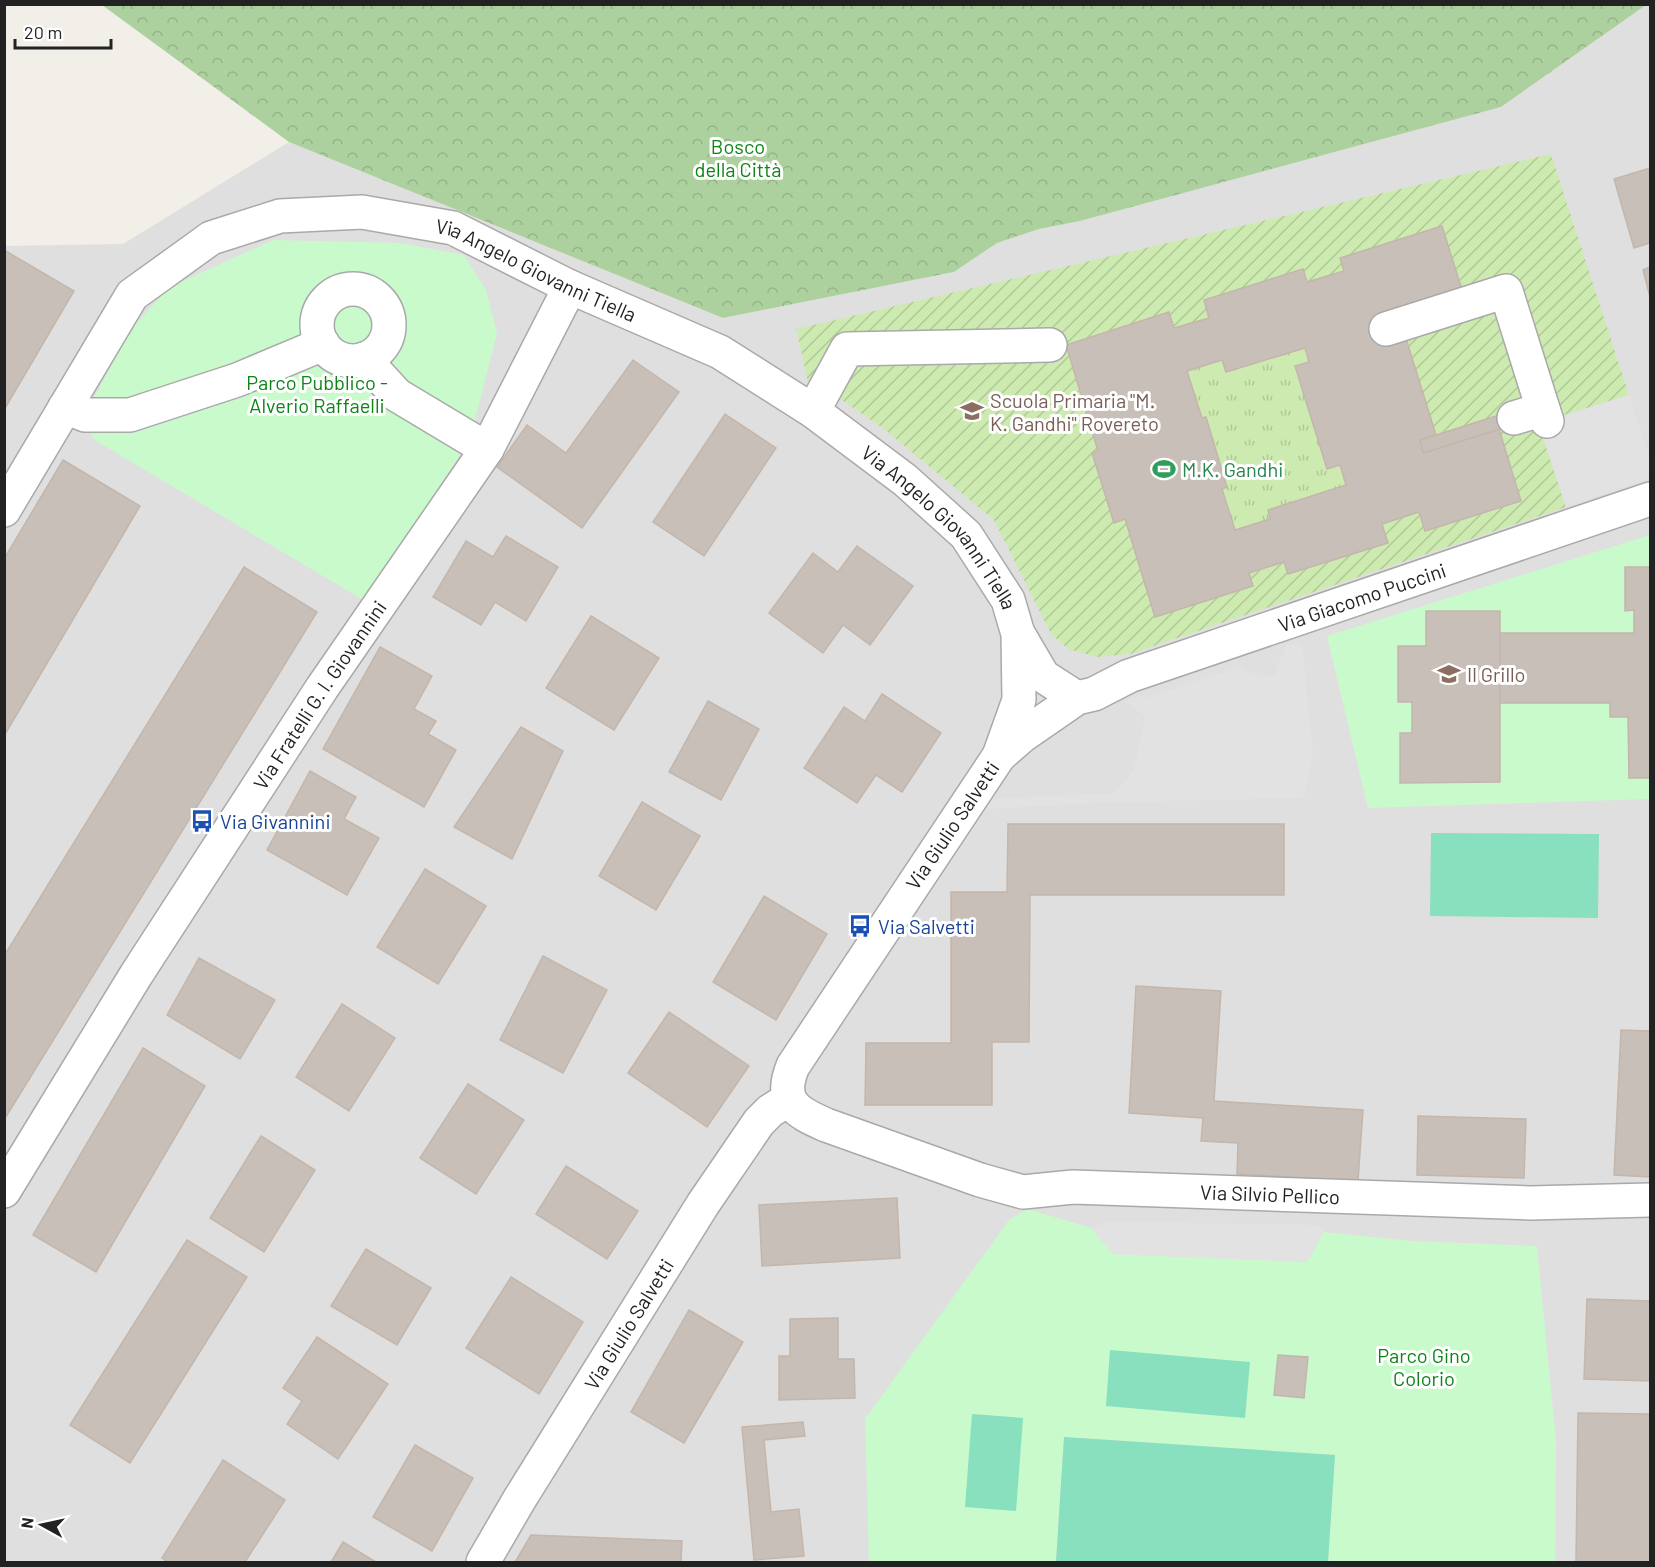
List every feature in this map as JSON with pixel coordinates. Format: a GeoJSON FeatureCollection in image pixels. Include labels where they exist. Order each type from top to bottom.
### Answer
{"type":"FeatureCollection","features":[{"type":"Feature","properties":{"kind":"street","name":"Via Angelo Giovanni Tiella"},"geometry":{"type":"LineString","coordinates":[[4,510],[132,295],[211,238],[280,216],[362,212],[453,228],[570,287],[720,352],[813,411],[905,480],[966,535],[1008,600],[1018,634],[1019,700]]}},
{"type":"Feature","properties":{"kind":"street","name":"Via Fratelli G. I. Giovannini"},"geometry":{"type":"LineString","coordinates":[[4,1191],[136,975],[322,688],[487,450],[570,287]]}},
{"type":"Feature","properties":{"kind":"street"},"geometry":{"type":"LineString","coordinates":[[364,290],[377,297],[384,305],[389,329],[384,345],[374,354],[364,359],[348,361],[336,357],[323,344],[318,331],[318,319],[321,308],[329,298],[341,291],[364,290]]}},
{"type":"Feature","properties":{"kind":"street"},"geometry":{"type":"LineString","coordinates":[[1386,329],[1506,291],[1535,416]]}},
{"type":"Feature","properties":{"kind":"street"},"geometry":{"type":"LineString","coordinates":[[65,407],[85,415],[130,415],[237,380],[323,344]]}},
{"type":"Feature","properties":{"kind":"street"},"geometry":{"type":"LineString","coordinates":[[813,411],[847,349],[1050,345]]}},
{"type":"Feature","properties":{"kind":"street"},"geometry":{"type":"LineString","coordinates":[[364,359],[397,395],[487,450]]}},
{"type":"Feature","properties":{"kind":"street","name":"Via Giacomo Puccini"},"geometry":{"type":"LineString","coordinates":[[999,756],[1077,698],[1094,694],[1140,672],[1650,499]]}},
{"type":"Feature","properties":{"kind":"street"},"geometry":{"type":"LineString","coordinates":[[1018,634],[1043,676],[1077,698]]}},
{"type":"Feature","properties":{"kind":"street","name":"Via Giulio Salvetti"},"geometry":{"type":"LineString","coordinates":[[483,1563],[525,1490],[704,1204],[759,1122],[770,1111],[789,1099],[788,1076],[797,1059],[999,756],[1019,700]]}},
{"type":"Feature","properties":{"kind":"street","name":"Via Silvio Pellico"},"geometry":{"type":"LineString","coordinates":[[789,1099],[796,1109],[806,1116],[980,1180],[1023,1192],[1073,1187],[1530,1203],[1650,1200]]}},
{"type":"Feature","properties":{"kind":"shaded area"},"geometry":{"type":"Polygon","coordinates":[[[1646,5],[1650,5],[1650,1562],[5,1562],[4,246],[123,244],[289,142],[723,318],[954,272],[997,243],[1039,229],[1080,221],[1501,107],[1646,5]]]}},
{"type":"Feature","properties":{"kind":"shaded area"},"geometry":{"type":"Polygon","coordinates":[[[1629,395],[1650,459],[1650,478],[1566,507],[1538,423],[1629,395]]]}},
{"type":"Feature","properties":{"kind":"shaded area"},"geometry":{"type":"Polygon","coordinates":[[[1302,644],[1313,751],[1304,798],[1113,802],[986,809],[991,798],[1110,794],[1124,784],[1134,770],[1145,716],[1125,701],[1141,694],[1146,698],[1240,667],[1261,677],[1274,675],[1286,645],[1302,644]]]}},
{"type":"Feature","properties":{"kind":"shaded area"},"geometry":{"type":"Polygon","coordinates":[[[1110,1222],[1319,1225],[1324,1232],[1307,1262],[1113,1254],[1091,1228],[1110,1222]]]}},
{"type":"Feature","properties":{"kind":"green space","name":"Bosco della Città"},"geometry":{"type":"Polygon","coordinates":[[[1646,4],[1501,107],[1080,221],[1039,229],[997,243],[954,272],[723,318],[289,142],[102,5],[1646,4]]]}},
{"type":"Feature","properties":{"kind":"green space","name":"Scuola Primaria \"M. K. Gandhi\" Rovereto"},"geometry":{"type":"Polygon","coordinates":[[[1551,154],[1629,395],[1539,424],[1566,507],[1130,654],[1097,657],[1068,649],[1051,634],[994,520],[884,429],[839,398],[811,395],[796,329],[1551,154]],[[1442,226],[1341,258],[1344,271],[1307,282],[1303,269],[1204,300],[1209,318],[1174,328],[1169,312],[1066,345],[1098,451],[1092,453],[1114,523],[1125,519],[1155,617],[1252,586],[1249,573],[1284,562],[1288,574],[1388,543],[1382,524],[1419,512],[1425,531],[1521,501],[1499,429],[1423,453],[1404,333],[1442,226]]]}},
{"type":"Feature","properties":{"kind":"green space","name":"Parco Pubblico - Alverio Raffaelli"},"geometry":{"type":"Polygon","coordinates":[[[273,240],[401,243],[464,255],[486,290],[497,333],[470,439],[365,601],[93,439],[85,415],[130,330],[170,287],[273,240]]]}},
{"type":"Feature","properties":{"kind":"green space"},"geometry":{"type":"Polygon","coordinates":[[[1305,348],[1309,362],[1296,367],[1327,469],[1340,465],[1346,485],[1268,510],[1270,519],[1235,530],[1222,489],[1227,487],[1206,418],[1202,418],[1187,371],[1222,360],[1226,372],[1305,348]]]}},
{"type":"Feature","properties":{"kind":"green space"},"geometry":{"type":"Polygon","coordinates":[[[1650,535],[1650,799],[1368,808],[1327,636],[1650,535]]]}},
{"type":"Feature","properties":{"kind":"green space"},"geometry":{"type":"Polygon","coordinates":[[[1431,833],[1599,834],[1598,918],[1430,916],[1431,833]]]}},
{"type":"Feature","properties":{"kind":"green space","name":"Parco Gino Colorio"},"geometry":{"type":"Polygon","coordinates":[[[1028,1209],[1091,1228],[1113,1254],[1307,1262],[1324,1232],[1412,1241],[1537,1246],[1556,1441],[1555,1562],[1328,1562],[1335,1455],[1064,1437],[1056,1562],[869,1562],[865,1419],[1009,1220],[1028,1209]]]}},
{"type":"Feature","properties":{"kind":"green space"},"geometry":{"type":"Polygon","coordinates":[[[1110,1350],[1250,1362],[1245,1418],[1106,1406],[1110,1350]]]}},
{"type":"Feature","properties":{"kind":"green space"},"geometry":{"type":"Polygon","coordinates":[[[972,1414],[1023,1418],[1016,1511],[965,1507],[972,1414]]]}},
{"type":"Feature","properties":{"kind":"green space"},"geometry":{"type":"Polygon","coordinates":[[[1064,1437],[1335,1455],[1328,1562],[1056,1562],[1064,1437]]]}},
{"type":"Feature","properties":{"kind":"building"},"geometry":{"type":"Polygon","coordinates":[[[1650,168],[1650,243],[1634,248],[1614,179],[1650,168]]]}},
{"type":"Feature","properties":{"kind":"building"},"geometry":{"type":"Polygon","coordinates":[[[1442,226],[1464,296],[1404,332],[1436,435],[1420,440],[1423,453],[1499,429],[1521,501],[1425,531],[1419,512],[1382,524],[1388,543],[1288,574],[1284,562],[1249,573],[1253,586],[1155,617],[1125,519],[1114,523],[1092,453],[1098,451],[1066,345],[1169,312],[1174,328],[1209,318],[1204,300],[1303,269],[1307,282],[1344,271],[1340,258],[1442,226]],[[1305,348],[1226,372],[1222,360],[1187,371],[1202,418],[1206,417],[1227,487],[1222,489],[1235,530],[1270,519],[1268,510],[1346,485],[1340,465],[1327,469],[1295,366],[1309,362],[1305,348]]]}},
{"type":"Feature","properties":{"kind":"building"},"geometry":{"type":"Polygon","coordinates":[[[4,250],[74,291],[4,410],[4,250]]]}},
{"type":"Feature","properties":{"kind":"building"},"geometry":{"type":"Polygon","coordinates":[[[1650,267],[1650,297],[1643,270],[1650,267]]]}},
{"type":"Feature","properties":{"kind":"building"},"geometry":{"type":"Polygon","coordinates":[[[633,360],[679,392],[582,528],[497,467],[527,425],[566,453],[633,360]]]}},
{"type":"Feature","properties":{"kind":"building"},"geometry":{"type":"Polygon","coordinates":[[[1512,411],[1516,424],[1423,453],[1420,440],[1512,411]]]}},
{"type":"Feature","properties":{"kind":"building"},"geometry":{"type":"Polygon","coordinates":[[[725,414],[776,448],[704,556],[653,522],[725,414]]]}},
{"type":"Feature","properties":{"kind":"building"},"geometry":{"type":"Polygon","coordinates":[[[63,460],[140,506],[4,736],[4,559],[63,460]]]}},
{"type":"Feature","properties":{"kind":"building"},"geometry":{"type":"Polygon","coordinates":[[[506,536],[558,567],[526,621],[495,602],[481,625],[433,597],[466,541],[493,557],[506,536]]]}},
{"type":"Feature","properties":{"kind":"building"},"geometry":{"type":"Polygon","coordinates":[[[857,546],[913,586],[870,645],[843,625],[823,653],[769,613],[813,553],[838,572],[857,546]]]}},
{"type":"Feature","properties":{"kind":"building"},"geometry":{"type":"Polygon","coordinates":[[[244,567],[317,612],[4,1120],[4,956],[244,567]]]}},
{"type":"Feature","properties":{"kind":"building"},"geometry":{"type":"Polygon","coordinates":[[[1625,567],[1650,567],[1650,778],[1629,778],[1628,717],[1610,717],[1610,703],[1500,703],[1500,633],[1634,633],[1634,610],[1625,611],[1625,567]]]}},
{"type":"Feature","properties":{"kind":"building","name":"Il Grillo"},"geometry":{"type":"Polygon","coordinates":[[[1426,611],[1500,611],[1500,782],[1400,783],[1400,733],[1412,733],[1412,702],[1398,702],[1398,646],[1426,646],[1426,611]]]}},
{"type":"Feature","properties":{"kind":"building"},"geometry":{"type":"Polygon","coordinates":[[[591,616],[659,658],[614,730],[546,688],[591,616]]]}},
{"type":"Feature","properties":{"kind":"building"},"geometry":{"type":"Polygon","coordinates":[[[380,647],[432,676],[414,709],[436,721],[428,734],[456,750],[424,807],[323,749],[380,647]]]}},
{"type":"Feature","properties":{"kind":"building"},"geometry":{"type":"Polygon","coordinates":[[[882,694],[941,733],[902,792],[876,775],[857,803],[804,768],[844,707],[865,721],[882,694]]]}},
{"type":"Feature","properties":{"kind":"building"},"geometry":{"type":"Polygon","coordinates":[[[708,701],[759,729],[721,800],[669,772],[708,701]]]}},
{"type":"Feature","properties":{"kind":"building"},"geometry":{"type":"Polygon","coordinates":[[[521,727],[563,751],[512,859],[454,827],[521,727]]]}},
{"type":"Feature","properties":{"kind":"building"},"geometry":{"type":"Polygon","coordinates":[[[310,771],[356,797],[344,819],[379,838],[347,895],[267,850],[310,771]]]}},
{"type":"Feature","properties":{"kind":"building"},"geometry":{"type":"Polygon","coordinates":[[[642,802],[700,836],[656,910],[599,876],[642,802]]]}},
{"type":"Feature","properties":{"kind":"building"},"geometry":{"type":"Polygon","coordinates":[[[1008,824],[1284,824],[1284,895],[1030,895],[1029,1042],[992,1042],[992,1105],[865,1105],[866,1043],[951,1043],[951,892],[1007,892],[1008,824]]]}},
{"type":"Feature","properties":{"kind":"building"},"geometry":{"type":"Polygon","coordinates":[[[425,869],[486,906],[438,984],[377,947],[425,869]]]}},
{"type":"Feature","properties":{"kind":"building"},"geometry":{"type":"Polygon","coordinates":[[[764,896],[827,934],[776,1020],[713,982],[764,896]]]}},
{"type":"Feature","properties":{"kind":"building"},"geometry":{"type":"Polygon","coordinates":[[[543,956],[607,990],[563,1073],[500,1040],[543,956]]]}},
{"type":"Feature","properties":{"kind":"building"},"geometry":{"type":"Polygon","coordinates":[[[199,958],[275,1000],[240,1059],[167,1015],[199,958]]]}},
{"type":"Feature","properties":{"kind":"building"},"geometry":{"type":"Polygon","coordinates":[[[1136,986],[1221,991],[1214,1101],[1363,1110],[1358,1181],[1237,1174],[1238,1143],[1201,1141],[1203,1118],[1129,1113],[1136,986]]]}},
{"type":"Feature","properties":{"kind":"building"},"geometry":{"type":"Polygon","coordinates":[[[342,1004],[395,1038],[349,1111],[296,1077],[342,1004]]]}},
{"type":"Feature","properties":{"kind":"building"},"geometry":{"type":"Polygon","coordinates":[[[669,1012],[749,1066],[707,1127],[628,1073],[669,1012]]]}},
{"type":"Feature","properties":{"kind":"building"},"geometry":{"type":"Polygon","coordinates":[[[1621,1030],[1650,1031],[1650,1177],[1614,1175],[1621,1030]]]}},
{"type":"Feature","properties":{"kind":"building"},"geometry":{"type":"Polygon","coordinates":[[[143,1048],[205,1086],[96,1272],[33,1235],[143,1048]]]}},
{"type":"Feature","properties":{"kind":"building"},"geometry":{"type":"Polygon","coordinates":[[[468,1084],[524,1120],[476,1194],[420,1158],[468,1084]]]}},
{"type":"Feature","properties":{"kind":"building"},"geometry":{"type":"Polygon","coordinates":[[[1418,1116],[1526,1119],[1524,1178],[1417,1175],[1418,1116]]]}},
{"type":"Feature","properties":{"kind":"building"},"geometry":{"type":"Polygon","coordinates":[[[261,1136],[315,1170],[264,1252],[210,1218],[261,1136]]]}},
{"type":"Feature","properties":{"kind":"building"},"geometry":{"type":"Polygon","coordinates":[[[566,1166],[638,1211],[607,1259],[536,1214],[566,1166]]]}},
{"type":"Feature","properties":{"kind":"building"},"geometry":{"type":"Polygon","coordinates":[[[897,1198],[900,1258],[762,1266],[759,1205],[897,1198]]]}},
{"type":"Feature","properties":{"kind":"building"},"geometry":{"type":"Polygon","coordinates":[[[187,1240],[247,1277],[130,1463],[70,1425],[187,1240]]]}},
{"type":"Feature","properties":{"kind":"building"},"geometry":{"type":"Polygon","coordinates":[[[366,1249],[431,1288],[397,1345],[331,1306],[366,1249]]]}},
{"type":"Feature","properties":{"kind":"building"},"geometry":{"type":"Polygon","coordinates":[[[511,1277],[583,1322],[539,1394],[466,1348],[511,1277]]]}},
{"type":"Feature","properties":{"kind":"building"},"geometry":{"type":"Polygon","coordinates":[[[1587,1299],[1650,1301],[1650,1381],[1584,1379],[1587,1299]]]}},
{"type":"Feature","properties":{"kind":"building"},"geometry":{"type":"Polygon","coordinates":[[[689,1310],[743,1342],[684,1443],[631,1412],[689,1310]]]}},
{"type":"Feature","properties":{"kind":"building"},"geometry":{"type":"Polygon","coordinates":[[[838,1318],[838,1359],[854,1359],[855,1398],[779,1400],[779,1356],[790,1356],[790,1319],[838,1318]]]}},
{"type":"Feature","properties":{"kind":"building"},"geometry":{"type":"Polygon","coordinates":[[[317,1337],[388,1384],[338,1459],[287,1424],[302,1401],[283,1388],[317,1337]]]}},
{"type":"Feature","properties":{"kind":"building"},"geometry":{"type":"Polygon","coordinates":[[[1278,1355],[1308,1357],[1304,1398],[1274,1395],[1278,1355]]]}},
{"type":"Feature","properties":{"kind":"building"},"geometry":{"type":"Polygon","coordinates":[[[1578,1413],[1650,1414],[1650,1562],[1576,1562],[1578,1413]]]}},
{"type":"Feature","properties":{"kind":"building"},"geometry":{"type":"Polygon","coordinates":[[[803,1422],[805,1436],[764,1440],[771,1512],[799,1509],[804,1556],[754,1560],[742,1427],[803,1422]]]}},
{"type":"Feature","properties":{"kind":"building"},"geometry":{"type":"Polygon","coordinates":[[[415,1445],[473,1478],[432,1551],[373,1517],[415,1445]]]}},
{"type":"Feature","properties":{"kind":"building"},"geometry":{"type":"Polygon","coordinates":[[[223,1460],[285,1500],[245,1562],[168,1562],[162,1558],[223,1460]]]}},
{"type":"Feature","properties":{"kind":"building"},"geometry":{"type":"Polygon","coordinates":[[[531,1535],[682,1541],[681,1562],[515,1562],[531,1535]]]}},
{"type":"Feature","properties":{"kind":"building"},"geometry":{"type":"Polygon","coordinates":[[[343,1542],[376,1562],[331,1562],[343,1542]]]}},
{"type":"Feature","properties":{"kind":"place","name":"Scuola Primaria \"M. K. Gandhi\" Rovereto"},"geometry":{"type":"Point","coordinates":[972,411]}},
{"type":"Feature","properties":{"kind":"place","name":"M.K. Gandhi"},"geometry":{"type":"Point","coordinates":[1164,469]}},
{"type":"Feature","properties":{"kind":"place","name":"Il Grillo"},"geometry":{"type":"Point","coordinates":[1449,674]}},
{"type":"Feature","properties":{"kind":"place","name":"Via Givannini"},"geometry":{"type":"Point","coordinates":[202,821]}},
{"type":"Feature","properties":{"kind":"place","name":"Via Salvetti"},"geometry":{"type":"Point","coordinates":[860,926]}}]}
